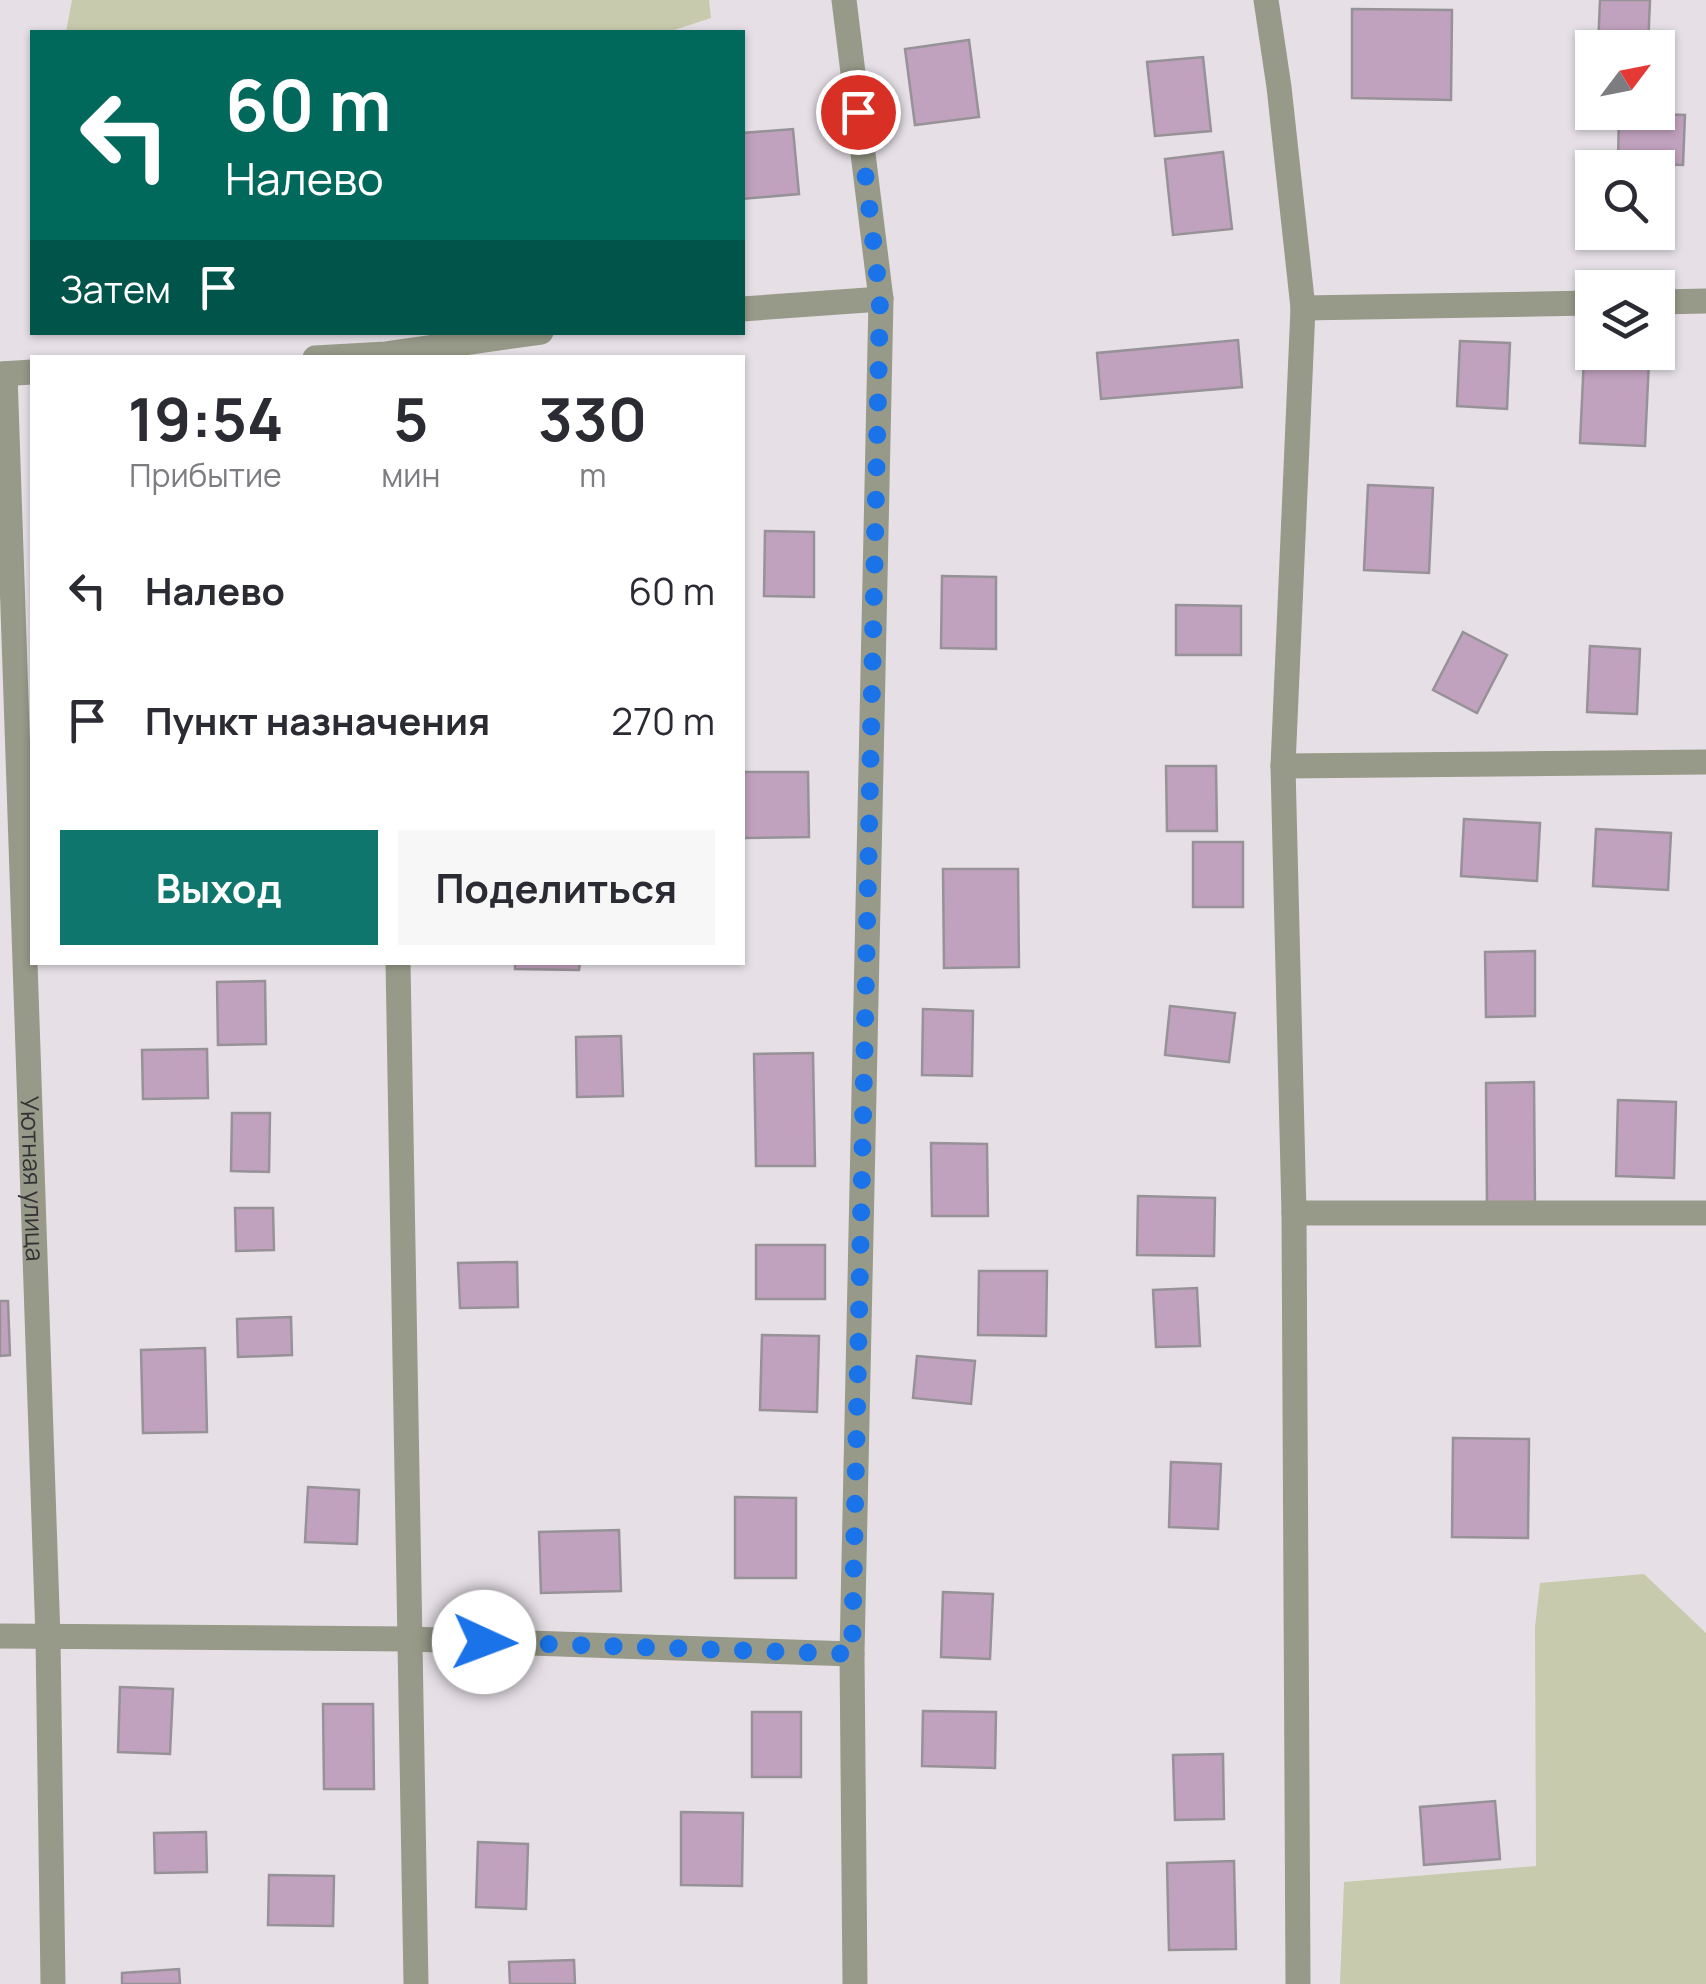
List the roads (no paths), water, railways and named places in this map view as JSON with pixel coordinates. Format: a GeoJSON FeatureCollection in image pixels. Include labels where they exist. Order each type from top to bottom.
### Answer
{"type":"FeatureCollection","features":[{"type":"Feature","properties":{"kind":"street"},"geometry":{"type":"LineString","coordinates":[[844,0],[880,299],[852,1654],[855,1984]]}},
{"type":"Feature","properties":{"kind":"street"},"geometry":{"type":"LineString","coordinates":[[1266,0],[1304,308],[1284,766],[1294,1213],[1298,1984]]}},
{"type":"Feature","properties":{"kind":"street"},"geometry":{"type":"LineString","coordinates":[[745,309],[880,299]]}},
{"type":"Feature","properties":{"kind":"street"},"geometry":{"type":"LineString","coordinates":[[1675,302],[1706,301]]}},
{"type":"Feature","properties":{"kind":"street"},"geometry":{"type":"LineString","coordinates":[[1304,308],[1575,303]]}},
{"type":"Feature","properties":{"kind":"street"},"geometry":{"type":"LineString","coordinates":[[392,355],[522,335]]}},
{"type":"Feature","properties":{"kind":"street"},"geometry":{"type":"LineString","coordinates":[[2,374],[30,372]]}},
{"type":"Feature","properties":{"kind":"street","name":"Уютная улица"},"geometry":{"type":"LineString","coordinates":[[2,374],[48,1638],[53,1984]]}},
{"type":"Feature","properties":{"kind":"street"},"geometry":{"type":"LineString","coordinates":[[1284,766],[1706,762]]}},
{"type":"Feature","properties":{"kind":"street"},"geometry":{"type":"LineString","coordinates":[[398,965],[416,1984]]}},
{"type":"Feature","properties":{"kind":"street"},"geometry":{"type":"LineString","coordinates":[[1294,1213],[1706,1213]]}},
{"type":"Feature","properties":{"kind":"street"},"geometry":{"type":"LineString","coordinates":[[0,1636],[410,1639],[852,1654]]}}]}
